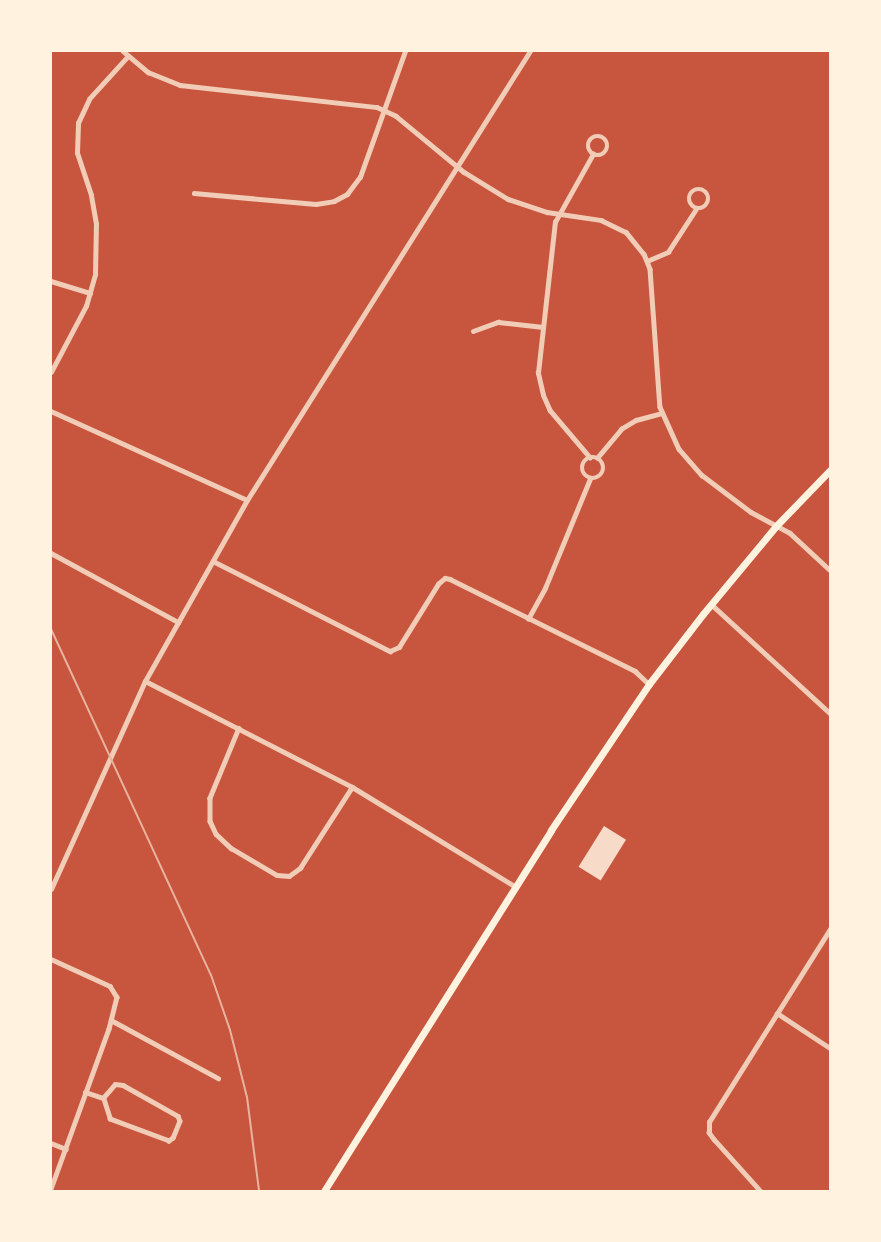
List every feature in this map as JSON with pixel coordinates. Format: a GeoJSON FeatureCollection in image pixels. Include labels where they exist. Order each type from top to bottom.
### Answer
{"type":"FeatureCollection","features":[{"type":"Feature","properties":{"kind":"main road"},"geometry":{"type":"LineString","coordinates":[[324,1191],[516,887],[649,684],[776,526],[829,472]]}},
{"type":"Feature","properties":{"kind":"street"},"geometry":{"type":"LineString","coordinates":[[123,51],[148,72],[180,85],[363,105],[386,111],[403,121],[458,167],[508,199],[559,214],[601,220],[619,228],[635,242],[647,261],[652,285],[662,413],[680,449],[694,468],[743,507],[790,533],[830,570]]}},
{"type":"Feature","properties":{"kind":"street"},"geometry":{"type":"LineString","coordinates":[[194,193],[316,204],[334,201],[347,194],[360,177],[386,111],[405,51]]}},
{"type":"Feature","properties":{"kind":"street"},"geometry":{"type":"LineString","coordinates":[[51,889],[145,681],[178,622],[248,500],[530,51]]}},
{"type":"Feature","properties":{"kind":"street"},"geometry":{"type":"LineString","coordinates":[[51,372],[77,324],[90,293],[97,251],[96,224],[91,195],[77,153],[78,123],[88,99],[128,56]]}},
{"type":"Feature","properties":{"kind":"street"},"geometry":{"type":"LineString","coordinates":[[596,136],[602,136],[608,144],[608,150],[603,155],[593,154],[589,149],[590,140],[596,136]]}},
{"type":"Feature","properties":{"kind":"street"},"geometry":{"type":"LineString","coordinates":[[590,458],[556,418],[543,395],[538,373],[555,222],[593,154]]}},
{"type":"Feature","properties":{"kind":"street"},"geometry":{"type":"LineString","coordinates":[[701,189],[709,195],[709,202],[706,208],[696,209],[690,205],[689,198],[694,190],[701,189]]}},
{"type":"Feature","properties":{"kind":"street"},"geometry":{"type":"LineString","coordinates":[[647,261],[668,252],[696,209]]}},
{"type":"Feature","properties":{"kind":"street"},"geometry":{"type":"LineString","coordinates":[[51,281],[90,293]]}},
{"type":"Feature","properties":{"kind":"street"},"geometry":{"type":"LineString","coordinates":[[473,331],[498,322],[543,327]]}},
{"type":"Feature","properties":{"kind":"street"},"geometry":{"type":"LineString","coordinates":[[51,411],[176,470],[248,500]]}},
{"type":"Feature","properties":{"kind":"street"},"geometry":{"type":"LineString","coordinates":[[597,458],[621,429],[636,420],[662,413]]}},
{"type":"Feature","properties":{"kind":"street"},"geometry":{"type":"LineString","coordinates":[[590,458],[597,458],[602,463],[603,474],[590,479],[582,468],[584,462],[590,458]]}},
{"type":"Feature","properties":{"kind":"street"},"geometry":{"type":"LineString","coordinates":[[528,619],[545,588],[590,479]]}},
{"type":"Feature","properties":{"kind":"street"},"geometry":{"type":"LineString","coordinates":[[51,553],[178,622]]}},
{"type":"Feature","properties":{"kind":"street"},"geometry":{"type":"LineString","coordinates":[[213,561],[390,651],[399,647],[438,584],[445,578],[635,671],[649,684]]}},
{"type":"Feature","properties":{"kind":"street"},"geometry":{"type":"LineString","coordinates":[[711,604],[830,713]]}},
{"type":"Feature","properties":{"kind":"street"},"geometry":{"type":"LineString","coordinates":[[145,681],[352,787],[516,887]]}},
{"type":"Feature","properties":{"kind":"street"},"geometry":{"type":"LineString","coordinates":[[239,728],[210,798],[210,821],[216,834],[231,848],[277,874],[289,876],[300,868],[352,787]]}},
{"type":"Feature","properties":{"kind":"street"},"geometry":{"type":"LineString","coordinates":[[760,1191],[714,1140],[710,1133],[709,1122],[830,929]]}},
{"type":"Feature","properties":{"kind":"street"},"geometry":{"type":"LineString","coordinates":[[51,959],[114,988],[117,997],[111,1020],[51,1189]]}},
{"type":"Feature","properties":{"kind":"street"},"geometry":{"type":"LineString","coordinates":[[777,1013],[830,1048]]}},
{"type":"Feature","properties":{"kind":"street"},"geometry":{"type":"LineString","coordinates":[[111,1020],[218,1078]]}},
{"type":"Feature","properties":{"kind":"street"},"geometry":{"type":"LineString","coordinates":[[115,1084],[123,1085],[178,1116],[180,1121],[178,1128],[169,1141],[110,1119],[103,1098],[115,1084]]}},
{"type":"Feature","properties":{"kind":"street"},"geometry":{"type":"LineString","coordinates":[[85,1092],[103,1098]]}},
{"type":"Feature","properties":{"kind":"street"},"geometry":{"type":"LineString","coordinates":[[51,1143],[66,1149]]}},
{"type":"Feature","properties":{"kind":"building"},"geometry":{"type":"Polygon","coordinates":[[[604,826],[626,840],[601,880],[579,867],[604,826]]]}},
{"type":"Feature","properties":{"kind":"railway"},"geometry":{"type":"LineString","coordinates":[[51,629],[211,975],[230,1030],[247,1097],[259,1191]]}}]}
